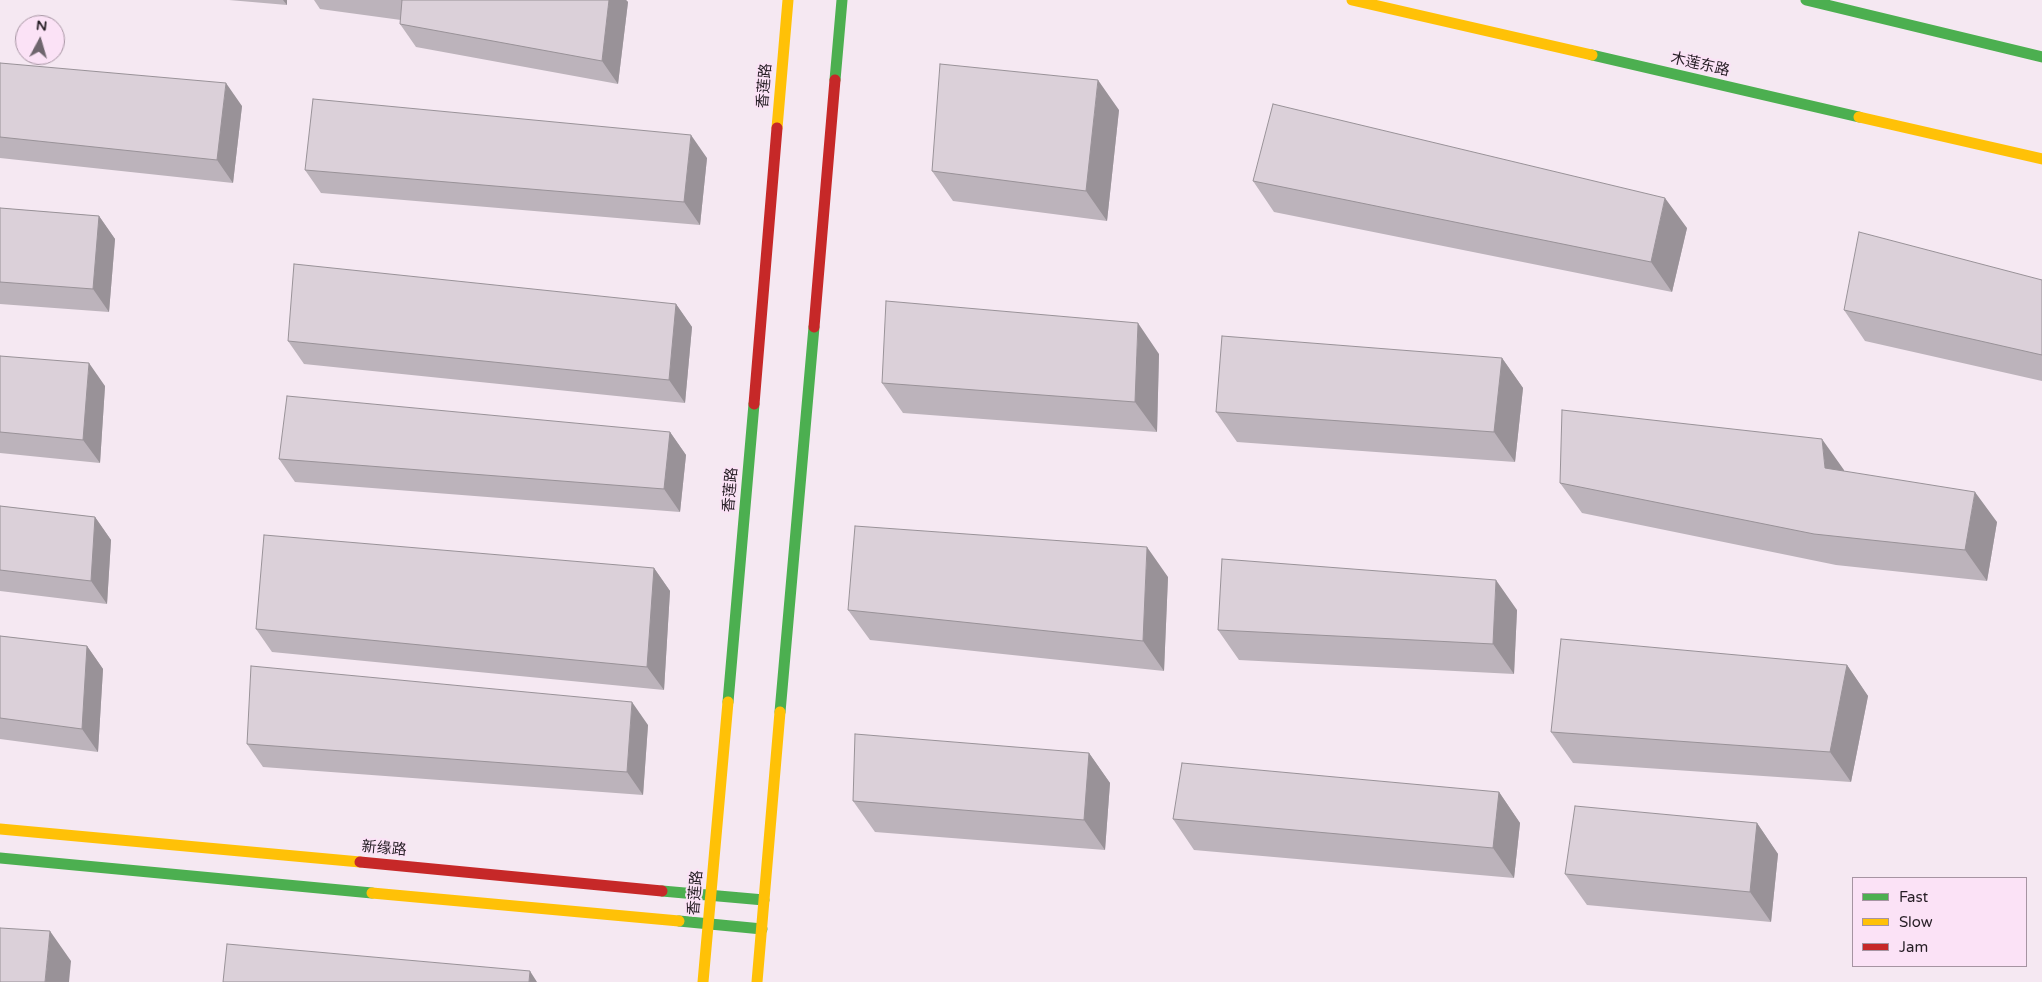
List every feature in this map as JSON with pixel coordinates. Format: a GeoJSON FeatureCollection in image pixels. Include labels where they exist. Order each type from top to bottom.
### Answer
{"type":"FeatureCollection","features":[{"type":"Feature","properties":{"kind":"main road","name":"香莲路"},"geometry":{"type":"LineString","coordinates":[[703,982],[788,0]]}},
{"type":"Feature","properties":{"kind":"main road"},"geometry":{"type":"LineString","coordinates":[[757,982],[842,0]]}},
{"type":"Feature","properties":{"kind":"main road","name":"木莲东路"},"geometry":{"type":"LineString","coordinates":[[1352,0],[2042,159]]}},
{"type":"Feature","properties":{"kind":"main road"},"geometry":{"type":"LineString","coordinates":[[1806,0],[2042,56]]}},
{"type":"Feature","properties":{"kind":"main road","name":"新缘路"},"geometry":{"type":"LineString","coordinates":[[0,829],[764,900]]}},
{"type":"Feature","properties":{"kind":"main road"},"geometry":{"type":"LineString","coordinates":[[0,858],[762,929]]}},
{"type":"Feature","properties":{"kind":"building"},"geometry":{"type":"Polygon","coordinates":[[[402,0],[609,0],[602,61],[400,24],[402,0]]]}},
{"type":"Feature","properties":{"kind":"building"},"geometry":{"type":"Polygon","coordinates":[[[0,63],[226,83],[217,160],[0,137],[0,63]]]}},
{"type":"Feature","properties":{"kind":"building"},"geometry":{"type":"Polygon","coordinates":[[[940,64],[1098,80],[1086,191],[932,171],[940,64]]]}},
{"type":"Feature","properties":{"kind":"building"},"geometry":{"type":"Polygon","coordinates":[[[313,99],[691,135],[684,202],[305,170],[313,99]]]}},
{"type":"Feature","properties":{"kind":"building"},"geometry":{"type":"Polygon","coordinates":[[[1273,104],[1665,198],[1651,262],[1253,181],[1273,104]]]}},
{"type":"Feature","properties":{"kind":"building"},"geometry":{"type":"Polygon","coordinates":[[[0,208],[99,216],[93,289],[0,282],[0,208]]]}},
{"type":"Feature","properties":{"kind":"building"},"geometry":{"type":"Polygon","coordinates":[[[1859,232],[2042,280],[2042,355],[1844,310],[1859,232]]]}},
{"type":"Feature","properties":{"kind":"building"},"geometry":{"type":"Polygon","coordinates":[[[294,264],[676,304],[669,380],[288,341],[294,264]]]}},
{"type":"Feature","properties":{"kind":"building"},"geometry":{"type":"Polygon","coordinates":[[[886,301],[1138,323],[1135,402],[882,383],[886,301]]]}},
{"type":"Feature","properties":{"kind":"building"},"geometry":{"type":"Polygon","coordinates":[[[1222,336],[1502,358],[1494,432],[1216,412],[1222,336]]]}},
{"type":"Feature","properties":{"kind":"building"},"geometry":{"type":"Polygon","coordinates":[[[0,356],[89,363],[83,440],[0,432],[0,356]]]}},
{"type":"Feature","properties":{"kind":"building"},"geometry":{"type":"Polygon","coordinates":[[[287,396],[670,432],[664,489],[279,459],[287,396]]]}},
{"type":"Feature","properties":{"kind":"building"},"geometry":{"type":"Polygon","coordinates":[[[1562,410],[1822,439],[1825,468],[1975,492],[1965,550],[1814,534],[1560,483],[1562,410]]]}},
{"type":"Feature","properties":{"kind":"building"},"geometry":{"type":"Polygon","coordinates":[[[0,506],[95,517],[91,581],[0,570],[0,506]]]}},
{"type":"Feature","properties":{"kind":"building"},"geometry":{"type":"Polygon","coordinates":[[[855,526],[1147,547],[1143,641],[848,610],[855,526]]]}},
{"type":"Feature","properties":{"kind":"building"},"geometry":{"type":"Polygon","coordinates":[[[264,535],[654,568],[647,667],[256,629],[264,535]]]}},
{"type":"Feature","properties":{"kind":"building"},"geometry":{"type":"Polygon","coordinates":[[[1222,559],[1496,580],[1493,644],[1218,630],[1222,559]]]}},
{"type":"Feature","properties":{"kind":"building"},"geometry":{"type":"Polygon","coordinates":[[[0,636],[87,646],[82,729],[0,718],[0,636]]]}},
{"type":"Feature","properties":{"kind":"building"},"geometry":{"type":"Polygon","coordinates":[[[1561,639],[1847,665],[1830,752],[1551,732],[1561,639]]]}},
{"type":"Feature","properties":{"kind":"building"},"geometry":{"type":"Polygon","coordinates":[[[251,666],[632,702],[627,772],[247,744],[251,666]]]}},
{"type":"Feature","properties":{"kind":"building"},"geometry":{"type":"Polygon","coordinates":[[[855,734],[1089,753],[1084,820],[853,801],[855,734]]]}},
{"type":"Feature","properties":{"kind":"building"},"geometry":{"type":"Polygon","coordinates":[[[1182,763],[1499,792],[1493,848],[1173,819],[1182,763]]]}},
{"type":"Feature","properties":{"kind":"building"},"geometry":{"type":"Polygon","coordinates":[[[1575,806],[1757,823],[1750,892],[1565,874],[1575,806]]]}},
{"type":"Feature","properties":{"kind":"building"},"geometry":{"type":"Polygon","coordinates":[[[0,928],[50,931],[45,982],[0,982],[0,928]]]}},
{"type":"Feature","properties":{"kind":"building"},"geometry":{"type":"Polygon","coordinates":[[[227,944],[530,971],[529,982],[223,982],[227,944]]]}},
{"type":"Feature","properties":{"kind":"traffic: fast"},"geometry":{"type":"LineString","coordinates":[[835,80],[842,0]]}},
{"type":"Feature","properties":{"kind":"traffic: fast"},"geometry":{"type":"LineString","coordinates":[[1806,0],[2042,57]]}},
{"type":"Feature","properties":{"kind":"traffic: fast"},"geometry":{"type":"LineString","coordinates":[[1592,55],[1859,117]]}},
{"type":"Feature","properties":{"kind":"traffic: fast"},"geometry":{"type":"LineString","coordinates":[[780,712],[814,327]]}},
{"type":"Feature","properties":{"kind":"traffic: fast"},"geometry":{"type":"LineString","coordinates":[[728,702],[754,404]]}},
{"type":"Feature","properties":{"kind":"traffic: fast"},"geometry":{"type":"LineString","coordinates":[[0,858],[372,893]]}},
{"type":"Feature","properties":{"kind":"traffic: fast"},"geometry":{"type":"LineString","coordinates":[[662,891],[764,900]]}},
{"type":"Feature","properties":{"kind":"traffic: fast"},"geometry":{"type":"LineString","coordinates":[[679,921],[762,929]]}},
{"type":"Feature","properties":{"kind":"traffic: slow"},"geometry":{"type":"LineString","coordinates":[[777,128],[788,0]]}},
{"type":"Feature","properties":{"kind":"traffic: slow"},"geometry":{"type":"LineString","coordinates":[[1352,0],[1592,55]]}},
{"type":"Feature","properties":{"kind":"traffic: slow"},"geometry":{"type":"LineString","coordinates":[[1859,117],[2042,159]]}},
{"type":"Feature","properties":{"kind":"traffic: slow"},"geometry":{"type":"LineString","coordinates":[[703,982],[728,702]]}},
{"type":"Feature","properties":{"kind":"traffic: slow"},"geometry":{"type":"LineString","coordinates":[[757,982],[780,712]]}},
{"type":"Feature","properties":{"kind":"traffic: slow"},"geometry":{"type":"LineString","coordinates":[[0,829],[360,862]]}},
{"type":"Feature","properties":{"kind":"traffic: slow"},"geometry":{"type":"LineString","coordinates":[[372,893],[679,921]]}},
{"type":"Feature","properties":{"kind":"traffic: jam"},"geometry":{"type":"LineString","coordinates":[[814,327],[835,80]]}},
{"type":"Feature","properties":{"kind":"traffic: jam"},"geometry":{"type":"LineString","coordinates":[[754,404],[777,128]]}},
{"type":"Feature","properties":{"kind":"traffic: jam"},"geometry":{"type":"LineString","coordinates":[[360,862],[662,891]]}}]}
